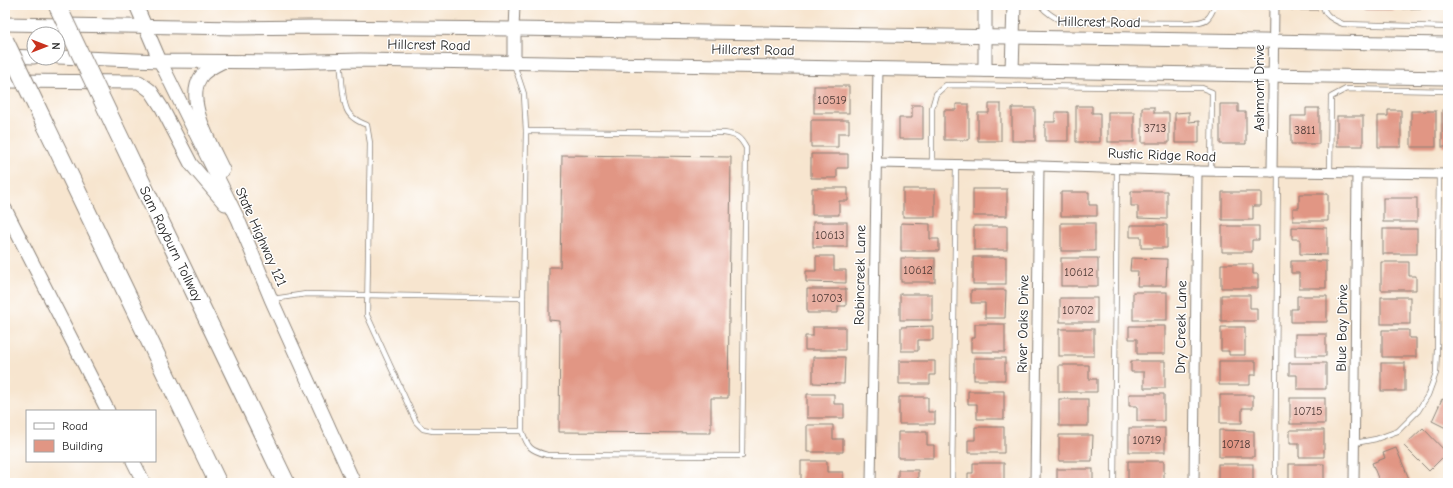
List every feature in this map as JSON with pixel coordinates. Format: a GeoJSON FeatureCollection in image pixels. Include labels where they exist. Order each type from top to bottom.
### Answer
{"type":"FeatureCollection","features":[{"type":"Feature","properties":{"kind":"highway","name":"Sam Rayburn Tollway"},"geometry":{"type":"LineString","coordinates":[[57,5],[286,483]]}},
{"type":"Feature","properties":{"kind":"highway"},"geometry":{"type":"LineString","coordinates":[[5,41],[218,483]]}},
{"type":"Feature","properties":{"kind":"main road","name":"State Highway 121"},"geometry":{"type":"LineString","coordinates":[[136,5],[160,61],[238,219],[271,299],[354,483]]}},
{"type":"Feature","properties":{"kind":"main road"},"geometry":{"type":"LineString","coordinates":[[985,5],[985,70]]}},
{"type":"Feature","properties":{"kind":"main road"},"geometry":{"type":"LineString","coordinates":[[1012,70],[1014,5]]}},
{"type":"Feature","properties":{"kind":"main road","name":"Hillcrest Road"},"geometry":{"type":"LineString","coordinates":[[5,24],[146,27],[514,30],[1273,40],[1448,44]]}},
{"type":"Feature","properties":{"kind":"main road"},"geometry":{"type":"LineString","coordinates":[[514,30],[514,62]]}},
{"type":"Feature","properties":{"kind":"main road"},"geometry":{"type":"LineString","coordinates":[[5,56],[26,57]]}},
{"type":"Feature","properties":{"kind":"main road","name":"Hillcrest Road"},"geometry":{"type":"LineString","coordinates":[[66,57],[222,62],[340,60],[514,62],[1448,78]]}},
{"type":"Feature","properties":{"kind":"main road"},"geometry":{"type":"LineString","coordinates":[[222,62],[204,74],[198,84],[196,96],[197,113],[223,170],[238,219]]}},
{"type":"Feature","properties":{"kind":"main road"},"geometry":{"type":"LineString","coordinates":[[5,81],[139,82],[151,91],[162,108],[191,164],[238,219]]}},
{"type":"Feature","properties":{"kind":"main road"},"geometry":{"type":"LineString","coordinates":[[5,209],[107,410]]}},
{"type":"Feature","properties":{"kind":"main road"},"geometry":{"type":"LineString","coordinates":[[134,462],[144,483]]}},
{"type":"Feature","properties":{"kind":"street"},"geometry":{"type":"LineString","coordinates":[[514,30],[515,5]]}},
{"type":"Feature","properties":{"kind":"street","name":"Ashmont Drive"},"geometry":{"type":"LineString","coordinates":[[1274,5],[1273,74],[1275,172]]}},
{"type":"Feature","properties":{"kind":"street","name":"Robincreek Lane"},"geometry":{"type":"LineString","coordinates":[[871,483],[878,68]]}},
{"type":"Feature","properties":{"kind":"street","name":"Rustic Ridge Road"},"geometry":{"type":"LineString","coordinates":[[876,163],[1197,171],[1444,174]]}},
{"type":"Feature","properties":{"kind":"street","name":"River Oaks Drive"},"geometry":{"type":"LineString","coordinates":[[1035,483],[1039,166]]}},
{"type":"Feature","properties":{"kind":"street","name":"Dry Creek Lane"},"geometry":{"type":"LineString","coordinates":[[1194,483],[1197,171]]}},
{"type":"Feature","properties":{"kind":"street","name":"Blue Bay Drive"},"geometry":{"type":"LineString","coordinates":[[1354,483],[1357,173]]}},
{"type":"Feature","properties":{"kind":"lane"},"geometry":{"type":"LineString","coordinates":[[1040,5],[1047,13],[1064,22],[1189,23],[1202,22],[1210,18],[1215,5]]}},
{"type":"Feature","properties":{"kind":"lane"},"geometry":{"type":"LineString","coordinates":[[1323,5],[1323,8],[1330,18],[1342,24],[1448,27]]}},
{"type":"Feature","properties":{"kind":"lane"},"geometry":{"type":"LineString","coordinates":[[340,60],[346,107],[350,114],[357,120],[367,125],[370,142],[367,315],[416,422],[424,429],[433,431],[522,431]]}},
{"type":"Feature","properties":{"kind":"lane"},"geometry":{"type":"LineString","coordinates":[[514,62],[524,94],[526,131],[522,431],[526,445],[533,451],[547,454],[742,456],[746,148],[742,140],[736,135],[724,133],[526,131]]}},
{"type":"Feature","properties":{"kind":"lane"},"geometry":{"type":"LineString","coordinates":[[932,164],[932,108],[936,94],[946,85],[1202,88],[1212,92],[1211,171]]}},
{"type":"Feature","properties":{"kind":"lane"},"geometry":{"type":"LineString","coordinates":[[1330,173],[1331,97],[1346,89],[1448,91]]}},
{"type":"Feature","properties":{"kind":"lane"},"geometry":{"type":"LineString","coordinates":[[952,483],[956,164]]}},
{"type":"Feature","properties":{"kind":"lane"},"geometry":{"type":"LineString","coordinates":[[1114,483],[1117,168]]}},
{"type":"Feature","properties":{"kind":"lane"},"geometry":{"type":"LineString","coordinates":[[1274,483],[1275,172]]}},
{"type":"Feature","properties":{"kind":"lane"},"geometry":{"type":"LineString","coordinates":[[1355,443],[1376,439],[1398,431],[1418,411],[1428,395],[1436,373],[1444,174]]}},
{"type":"Feature","properties":{"kind":"lane"},"geometry":{"type":"LineString","coordinates":[[271,299],[306,294],[524,298]]}},
{"type":"Feature","properties":{"kind":"building"},"geometry":{"type":"Polygon","coordinates":[[[1116,5],[1129,5],[1129,9],[1116,8],[1116,5]]]}},
{"type":"Feature","properties":{"kind":"building"},"geometry":{"type":"Polygon","coordinates":[[[1292,5],[1317,5],[1317,10],[1292,10],[1292,5]]]}},
{"type":"Feature","properties":{"kind":"building"},"geometry":{"type":"Polygon","coordinates":[[[1366,5],[1394,5],[1394,10],[1366,10],[1366,5]]]}},
{"type":"Feature","properties":{"kind":"building"},"geometry":{"type":"Polygon","coordinates":[[[1402,5],[1426,5],[1426,8],[1402,9],[1402,5]]]}},
{"type":"Feature","properties":{"kind":"building"},"geometry":{"type":"Polygon","coordinates":[[[814,86],[849,86],[849,113],[814,113],[814,86]]]}},
{"type":"Feature","properties":{"kind":"building"},"geometry":{"type":"Polygon","coordinates":[[[956,104],[969,104],[969,140],[944,140],[944,110],[956,110],[956,104]]]}},
{"type":"Feature","properties":{"kind":"building"},"geometry":{"type":"Polygon","coordinates":[[[989,104],[1001,104],[1001,141],[978,141],[978,113],[989,113],[989,104]]]}},
{"type":"Feature","properties":{"kind":"building"},"geometry":{"type":"Polygon","coordinates":[[[1220,104],[1238,104],[1238,112],[1246,112],[1246,144],[1220,144],[1220,104]]]}},
{"type":"Feature","properties":{"kind":"building"},"geometry":{"type":"Polygon","coordinates":[[[912,105],[923,105],[923,139],[899,139],[899,118],[912,118],[912,105]]]}},
{"type":"Feature","properties":{"kind":"building"},"geometry":{"type":"Polygon","coordinates":[[[1076,106],[1092,106],[1092,113],[1100,113],[1100,142],[1076,142],[1076,106]]]}},
{"type":"Feature","properties":{"kind":"building"},"geometry":{"type":"Polygon","coordinates":[[[1142,107],[1154,107],[1154,113],[1169,113],[1169,143],[1142,143],[1142,107]]]}},
{"type":"Feature","properties":{"kind":"building"},"geometry":{"type":"Polygon","coordinates":[[[1012,108],[1035,108],[1035,141],[1012,141],[1012,108]]]}},
{"type":"Feature","properties":{"kind":"building"},"geometry":{"type":"Polygon","coordinates":[[[1306,108],[1319,108],[1319,144],[1291,144],[1291,116],[1306,116],[1306,108]]]}},
{"type":"Feature","properties":{"kind":"building"},"geometry":{"type":"Polygon","coordinates":[[[1388,110],[1401,110],[1401,147],[1378,147],[1378,116],[1388,116],[1388,110]]]}},
{"type":"Feature","properties":{"kind":"building"},"geometry":{"type":"Polygon","coordinates":[[[1442,110],[1448,110],[1448,147],[1442,147],[1442,110]]]}},
{"type":"Feature","properties":{"kind":"building"},"geometry":{"type":"Polygon","coordinates":[[[1411,111],[1436,111],[1436,147],[1411,147],[1411,111]]]}},
{"type":"Feature","properties":{"kind":"building"},"geometry":{"type":"Polygon","coordinates":[[[1055,112],[1068,112],[1068,141],[1045,141],[1045,122],[1055,122],[1055,112]]]}},
{"type":"Feature","properties":{"kind":"building"},"geometry":{"type":"Polygon","coordinates":[[[1108,112],[1134,112],[1134,142],[1108,142],[1108,112]]]}},
{"type":"Feature","properties":{"kind":"building"},"geometry":{"type":"Polygon","coordinates":[[[1189,112],[1189,122],[1199,121],[1199,143],[1175,143],[1175,113],[1189,112]]]}},
{"type":"Feature","properties":{"kind":"building"},"geometry":{"type":"Polygon","coordinates":[[[1337,116],[1363,116],[1363,146],[1337,146],[1337,116]]]}},
{"type":"Feature","properties":{"kind":"building"},"geometry":{"type":"Polygon","coordinates":[[[811,120],[849,120],[849,133],[838,133],[838,147],[811,147],[811,120]]]}},
{"type":"Feature","properties":{"kind":"building"},"geometry":{"type":"Polygon","coordinates":[[[811,154],[848,154],[848,168],[837,168],[837,178],[811,178],[811,154]]]}},
{"type":"Feature","properties":{"kind":"building"},"geometry":{"type":"Polygon","coordinates":[[[562,155],[731,157],[728,398],[711,398],[711,433],[559,432],[560,321],[549,320],[549,267],[560,267],[562,155]]]}},
{"type":"Feature","properties":{"kind":"building"},"geometry":{"type":"Polygon","coordinates":[[[812,188],[848,188],[848,201],[839,201],[839,215],[812,215],[812,188]]]}},
{"type":"Feature","properties":{"kind":"building"},"geometry":{"type":"Polygon","coordinates":[[[903,189],[935,189],[935,217],[903,217],[903,189]]]}},
{"type":"Feature","properties":{"kind":"building"},"geometry":{"type":"Polygon","coordinates":[[[973,189],[1007,189],[1007,216],[973,216],[973,189]]]}},
{"type":"Feature","properties":{"kind":"building"},"geometry":{"type":"Polygon","coordinates":[[[1131,191],[1167,191],[1167,219],[1138,218],[1138,206],[1131,206],[1131,191]]]}},
{"type":"Feature","properties":{"kind":"building"},"geometry":{"type":"Polygon","coordinates":[[[1061,192],[1089,192],[1089,205],[1097,205],[1097,216],[1061,216],[1061,192]]]}},
{"type":"Feature","properties":{"kind":"building"},"geometry":{"type":"Polygon","coordinates":[[[1222,192],[1261,192],[1261,206],[1253,206],[1253,220],[1222,220],[1222,192]]]}},
{"type":"Feature","properties":{"kind":"building"},"geometry":{"type":"Polygon","coordinates":[[[1299,194],[1328,194],[1328,221],[1293,221],[1293,208],[1299,208],[1299,194]]]}},
{"type":"Feature","properties":{"kind":"building"},"geometry":{"type":"Polygon","coordinates":[[[1383,198],[1417,198],[1417,222],[1383,222],[1383,198]]]}},
{"type":"Feature","properties":{"kind":"building"},"geometry":{"type":"Polygon","coordinates":[[[813,222],[847,222],[847,247],[813,247],[813,222]]]}},
{"type":"Feature","properties":{"kind":"building"},"geometry":{"type":"Polygon","coordinates":[[[901,223],[930,224],[930,239],[939,239],[939,251],[901,251],[901,223]]]}},
{"type":"Feature","properties":{"kind":"building"},"geometry":{"type":"Polygon","coordinates":[[[1061,223],[1095,223],[1095,251],[1061,251],[1061,223]]]}},
{"type":"Feature","properties":{"kind":"building"},"geometry":{"type":"Polygon","coordinates":[[[1130,225],[1167,225],[1167,248],[1141,248],[1141,237],[1130,237],[1130,225]]]}},
{"type":"Feature","properties":{"kind":"building"},"geometry":{"type":"Polygon","coordinates":[[[974,226],[1007,226],[1007,250],[974,250],[974,226]]]}},
{"type":"Feature","properties":{"kind":"building"},"geometry":{"type":"Polygon","coordinates":[[[1222,226],[1259,226],[1259,240],[1252,240],[1252,252],[1222,252],[1222,226]]]}},
{"type":"Feature","properties":{"kind":"building"},"geometry":{"type":"Polygon","coordinates":[[[1292,227],[1327,228],[1327,255],[1300,254],[1300,239],[1292,239],[1292,227]]]}},
{"type":"Feature","properties":{"kind":"building"},"geometry":{"type":"Polygon","coordinates":[[[1383,229],[1417,229],[1417,254],[1383,254],[1383,229]]]}},
{"type":"Feature","properties":{"kind":"building"},"geometry":{"type":"Polygon","coordinates":[[[816,256],[834,256],[834,270],[846,270],[846,283],[806,282],[806,271],[816,271],[816,256]]]}},
{"type":"Feature","properties":{"kind":"building"},"geometry":{"type":"Polygon","coordinates":[[[973,257],[1006,257],[1006,284],[973,284],[973,257]]]}},
{"type":"Feature","properties":{"kind":"building"},"geometry":{"type":"Polygon","coordinates":[[[901,258],[935,258],[935,282],[901,282],[901,258]]]}},
{"type":"Feature","properties":{"kind":"building"},"geometry":{"type":"Polygon","coordinates":[[[1061,258],[1098,258],[1098,286],[1061,286],[1061,258]]]}},
{"type":"Feature","properties":{"kind":"building"},"geometry":{"type":"Polygon","coordinates":[[[1131,258],[1167,259],[1166,286],[1137,286],[1138,271],[1130,271],[1131,258]]]}},
{"type":"Feature","properties":{"kind":"building"},"geometry":{"type":"Polygon","coordinates":[[[1291,261],[1326,261],[1326,288],[1299,288],[1299,273],[1291,273],[1291,261]]]}},
{"type":"Feature","properties":{"kind":"building"},"geometry":{"type":"Polygon","coordinates":[[[1381,262],[1409,262],[1409,276],[1416,276],[1416,290],[1381,290],[1381,262]]]}},
{"type":"Feature","properties":{"kind":"building"},"geometry":{"type":"Polygon","coordinates":[[[1221,264],[1253,264],[1253,274],[1258,274],[1258,288],[1221,288],[1221,264]]]}},
{"type":"Feature","properties":{"kind":"building"},"geometry":{"type":"Polygon","coordinates":[[[807,289],[846,289],[846,306],[838,306],[838,313],[807,313],[807,289]]]}},
{"type":"Feature","properties":{"kind":"building"},"geometry":{"type":"Polygon","coordinates":[[[971,290],[1006,290],[1005,318],[985,318],[985,303],[971,303],[971,290]]]}},
{"type":"Feature","properties":{"kind":"building"},"geometry":{"type":"Polygon","coordinates":[[[1133,292],[1167,292],[1167,320],[1133,320],[1133,292]]]}},
{"type":"Feature","properties":{"kind":"building"},"geometry":{"type":"Polygon","coordinates":[[[900,294],[932,294],[932,320],[900,320],[900,294]]]}},
{"type":"Feature","properties":{"kind":"building"},"geometry":{"type":"Polygon","coordinates":[[[1221,295],[1250,295],[1250,308],[1257,308],[1257,321],[1221,321],[1221,295]]]}},
{"type":"Feature","properties":{"kind":"building"},"geometry":{"type":"Polygon","coordinates":[[[1297,296],[1327,296],[1327,322],[1291,322],[1291,309],[1297,309],[1297,296]]]}},
{"type":"Feature","properties":{"kind":"building"},"geometry":{"type":"Polygon","coordinates":[[[1381,297],[1410,297],[1410,324],[1381,324],[1381,297]]]}},
{"type":"Feature","properties":{"kind":"building"},"geometry":{"type":"Polygon","coordinates":[[[1060,298],[1097,298],[1097,322],[1060,322],[1060,298]]]}},
{"type":"Feature","properties":{"kind":"building"},"geometry":{"type":"Polygon","coordinates":[[[975,324],[1005,324],[1005,352],[971,352],[971,338],[975,338],[975,324]]]}},
{"type":"Feature","properties":{"kind":"building"},"geometry":{"type":"Polygon","coordinates":[[[933,326],[933,340],[918,340],[918,351],[901,351],[901,327],[933,326]]]}},
{"type":"Feature","properties":{"kind":"building"},"geometry":{"type":"Polygon","coordinates":[[[1129,326],[1165,326],[1165,354],[1137,354],[1137,339],[1129,339],[1129,326]]]}},
{"type":"Feature","properties":{"kind":"building"},"geometry":{"type":"Polygon","coordinates":[[[813,327],[845,327],[845,350],[805,350],[805,336],[813,336],[813,327]]]}},
{"type":"Feature","properties":{"kind":"building"},"geometry":{"type":"Polygon","coordinates":[[[1221,327],[1245,327],[1245,355],[1229,355],[1229,351],[1221,351],[1221,327]]]}},
{"type":"Feature","properties":{"kind":"building"},"geometry":{"type":"Polygon","coordinates":[[[1059,329],[1094,329],[1094,356],[1059,356],[1059,329]]]}},
{"type":"Feature","properties":{"kind":"building"},"geometry":{"type":"Polygon","coordinates":[[[1382,330],[1409,330],[1409,338],[1416,338],[1416,357],[1382,357],[1382,330]]]}},
{"type":"Feature","properties":{"kind":"building"},"geometry":{"type":"Polygon","coordinates":[[[1295,334],[1326,334],[1326,356],[1295,356],[1295,334]]]}},
{"type":"Feature","properties":{"kind":"building"},"geometry":{"type":"Polygon","coordinates":[[[813,357],[845,357],[844,384],[813,383],[813,357]]]}},
{"type":"Feature","properties":{"kind":"building"},"geometry":{"type":"Polygon","coordinates":[[[974,358],[1005,358],[1005,380],[974,380],[974,358]]]}},
{"type":"Feature","properties":{"kind":"building"},"geometry":{"type":"Polygon","coordinates":[[[899,361],[935,361],[935,375],[930,375],[930,384],[899,384],[899,361]]]}},
{"type":"Feature","properties":{"kind":"building"},"geometry":{"type":"Polygon","coordinates":[[[1131,361],[1165,361],[1165,388],[1144,388],[1144,372],[1131,372],[1131,361]]]}},
{"type":"Feature","properties":{"kind":"building"},"geometry":{"type":"Polygon","coordinates":[[[1219,361],[1256,361],[1256,375],[1250,375],[1250,385],[1219,385],[1219,361]]]}},
{"type":"Feature","properties":{"kind":"building"},"geometry":{"type":"Polygon","coordinates":[[[1289,363],[1326,363],[1326,389],[1297,389],[1297,375],[1289,375],[1289,363]]]}},
{"type":"Feature","properties":{"kind":"building"},"geometry":{"type":"Polygon","coordinates":[[[1381,363],[1405,363],[1405,391],[1381,391],[1381,363]]]}},
{"type":"Feature","properties":{"kind":"building"},"geometry":{"type":"Polygon","coordinates":[[[1059,365],[1089,365],[1089,379],[1097,379],[1097,392],[1059,392],[1059,365]]]}},
{"type":"Feature","properties":{"kind":"building"},"geometry":{"type":"Polygon","coordinates":[[[968,391],[1004,391],[1004,419],[977,419],[977,404],[968,404],[968,391]]]}},
{"type":"Feature","properties":{"kind":"building"},"geometry":{"type":"Polygon","coordinates":[[[807,394],[834,394],[834,404],[844,404],[844,418],[807,418],[807,394]]]}},
{"type":"Feature","properties":{"kind":"building"},"geometry":{"type":"Polygon","coordinates":[[[1129,394],[1164,394],[1164,421],[1137,421],[1137,406],[1129,406],[1129,394]]]}},
{"type":"Feature","properties":{"kind":"building"},"geometry":{"type":"Polygon","coordinates":[[[1220,395],[1253,395],[1253,408],[1242,408],[1242,423],[1220,423],[1220,395]]]}},
{"type":"Feature","properties":{"kind":"building"},"geometry":{"type":"Polygon","coordinates":[[[899,397],[928,397],[928,412],[935,412],[935,424],[899,424],[899,397]]]}},
{"type":"Feature","properties":{"kind":"building"},"geometry":{"type":"Polygon","coordinates":[[[1290,398],[1325,398],[1325,424],[1290,424],[1290,398]]]}},
{"type":"Feature","properties":{"kind":"building"},"geometry":{"type":"Polygon","coordinates":[[[1059,399],[1088,399],[1088,426],[1059,426],[1059,399]]]}},
{"type":"Feature","properties":{"kind":"building"},"geometry":{"type":"Polygon","coordinates":[[[1442,399],[1448,402],[1448,429],[1432,421],[1442,399]]]}},
{"type":"Feature","properties":{"kind":"building"},"geometry":{"type":"Polygon","coordinates":[[[807,425],[833,425],[833,439],[843,439],[843,452],[807,452],[807,425]]]}},
{"type":"Feature","properties":{"kind":"building"},"geometry":{"type":"Polygon","coordinates":[[[975,427],[1004,427],[1004,453],[968,453],[968,440],[975,440],[975,427]]]}},
{"type":"Feature","properties":{"kind":"building"},"geometry":{"type":"Polygon","coordinates":[[[1129,428],[1165,428],[1165,452],[1129,452],[1129,428]]]}},
{"type":"Feature","properties":{"kind":"building"},"geometry":{"type":"Polygon","coordinates":[[[1423,428],[1447,453],[1429,471],[1404,446],[1423,428]]]}},
{"type":"Feature","properties":{"kind":"building"},"geometry":{"type":"Polygon","coordinates":[[[1219,430],[1254,431],[1254,457],[1219,457],[1219,430]]]}},
{"type":"Feature","properties":{"kind":"building"},"geometry":{"type":"Polygon","coordinates":[[[1290,430],[1324,430],[1324,457],[1299,457],[1299,443],[1290,443],[1290,430]]]}},
{"type":"Feature","properties":{"kind":"building"},"geometry":{"type":"Polygon","coordinates":[[[898,432],[927,432],[927,445],[934,445],[934,458],[898,458],[898,432]]]}},
{"type":"Feature","properties":{"kind":"building"},"geometry":{"type":"Polygon","coordinates":[[[1059,435],[1093,435],[1092,461],[1059,461],[1059,435]]]}},
{"type":"Feature","properties":{"kind":"building"},"geometry":{"type":"Polygon","coordinates":[[[1396,448],[1410,481],[1404,483],[1380,483],[1372,463],[1385,458],[1383,453],[1396,448]]]}},
{"type":"Feature","properties":{"kind":"building"},"geometry":{"type":"Polygon","coordinates":[[[801,461],[827,461],[827,472],[843,472],[843,483],[801,483],[801,461]]]}},
{"type":"Feature","properties":{"kind":"building"},"geometry":{"type":"Polygon","coordinates":[[[1128,461],[1164,461],[1164,483],[1128,483],[1128,461]]]}},
{"type":"Feature","properties":{"kind":"building"},"geometry":{"type":"Polygon","coordinates":[[[973,463],[1004,463],[1004,483],[968,483],[968,473],[973,473],[973,463]]]}},
{"type":"Feature","properties":{"kind":"building"},"geometry":{"type":"Polygon","coordinates":[[[1218,464],[1253,464],[1253,483],[1218,483],[1218,464]]]}},
{"type":"Feature","properties":{"kind":"building"},"geometry":{"type":"Polygon","coordinates":[[[1289,464],[1324,464],[1324,483],[1289,483],[1289,464]]]}},
{"type":"Feature","properties":{"kind":"building"},"geometry":{"type":"Polygon","coordinates":[[[1057,469],[1093,469],[1093,483],[1057,483],[1057,469]]]}},
{"type":"Feature","properties":{"kind":"building"},"geometry":{"type":"Polygon","coordinates":[[[898,470],[918,470],[918,481],[927,481],[927,483],[898,483],[898,470]]]}}]}
